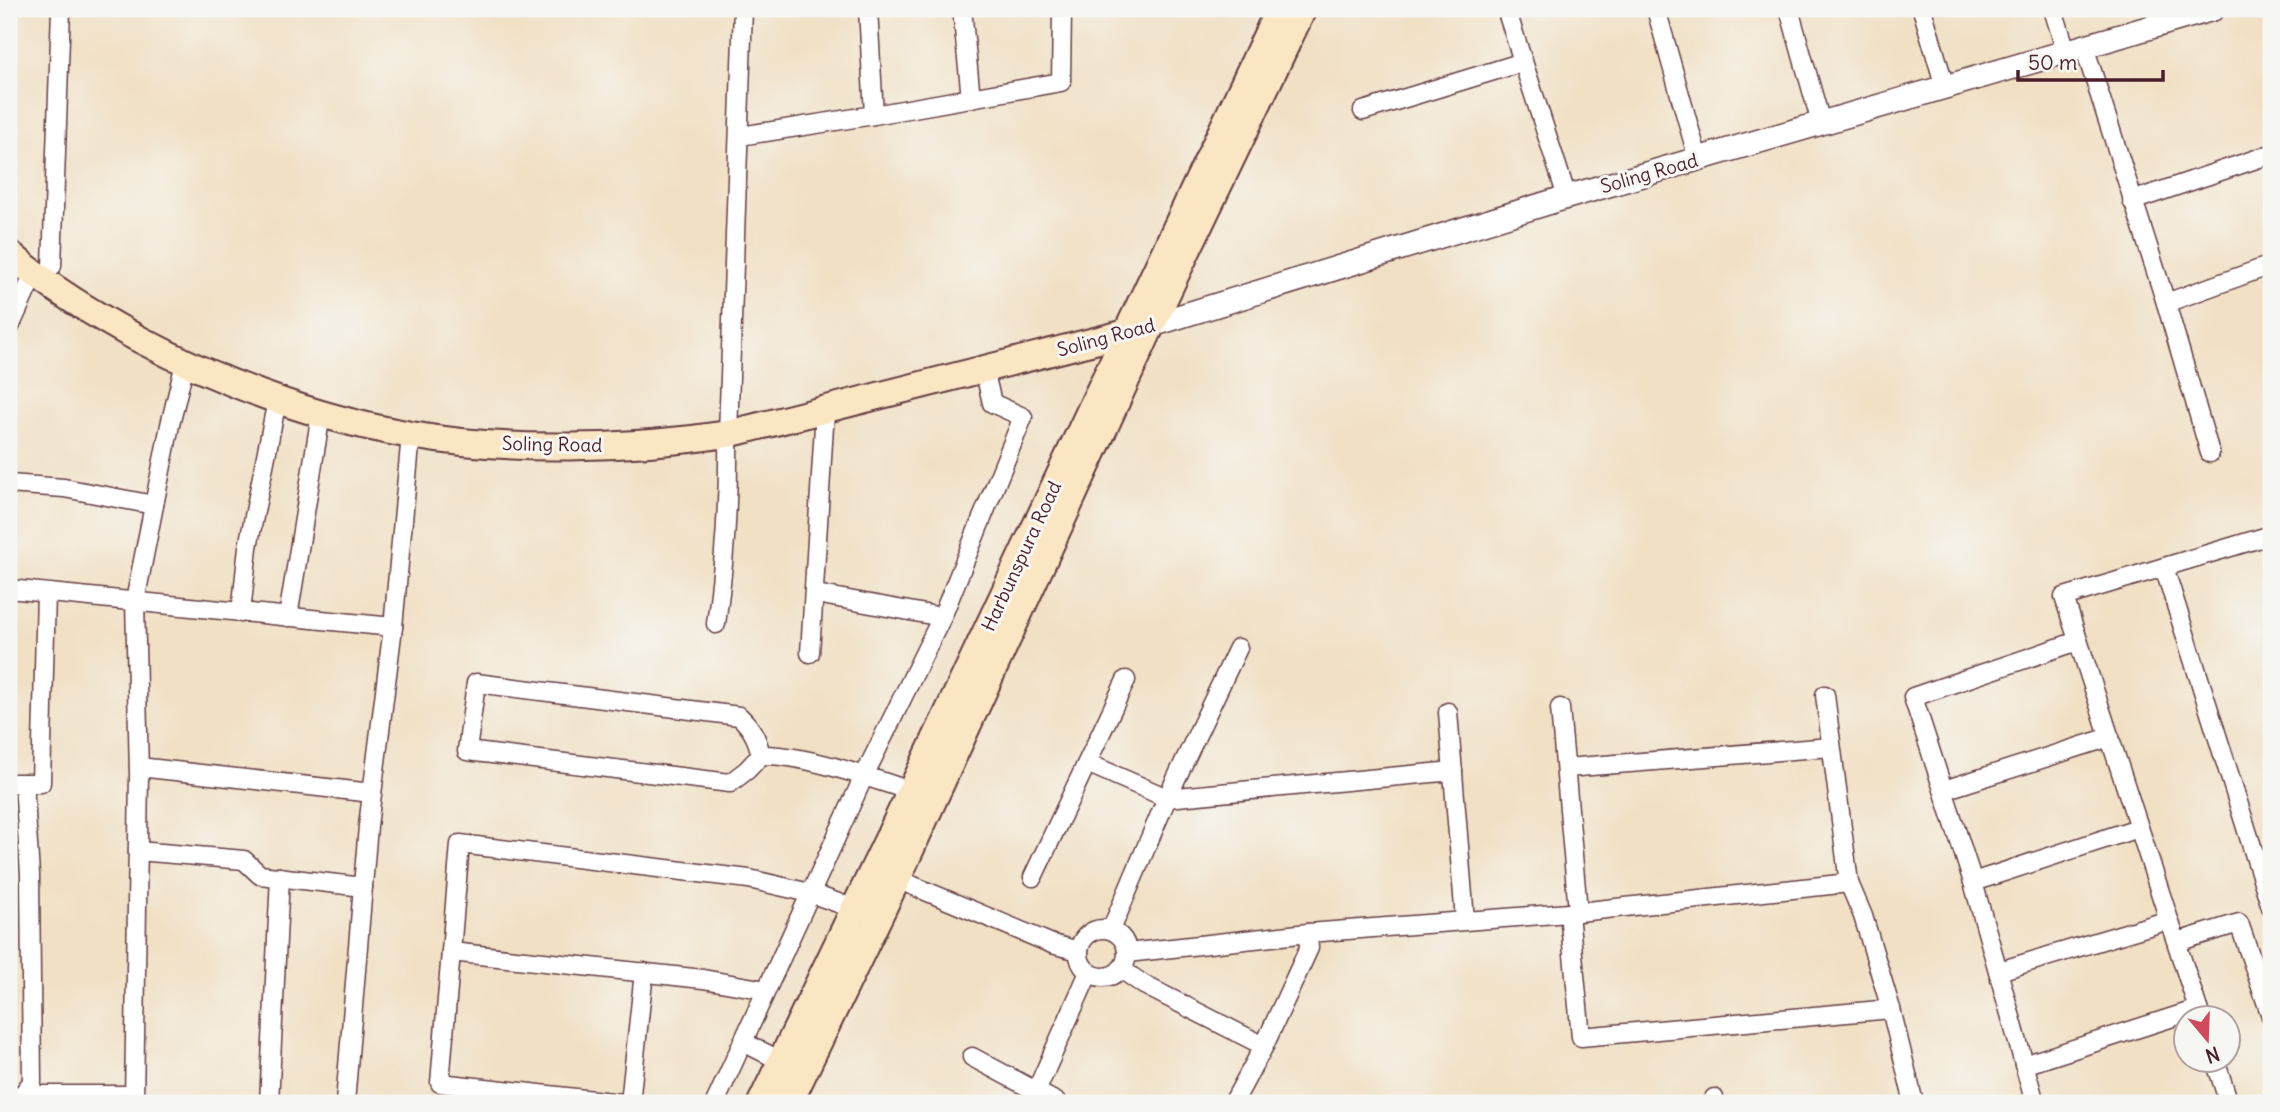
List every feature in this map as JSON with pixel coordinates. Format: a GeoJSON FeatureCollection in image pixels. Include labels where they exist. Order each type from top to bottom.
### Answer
{"type":"FeatureCollection","features":[{"type":"Feature","properties":{"kind":"main road","name":"Harbunspura Road"},"geometry":{"type":"LineString","coordinates":[[761,1103],[1279,9]]}},
{"type":"Feature","properties":{"kind":"main road","name":"Harbunspura Road"},"geometry":{"type":"LineString","coordinates":[[789,1103],[897,880],[1151,326],[1303,9]]}},
{"type":"Feature","properties":{"kind":"main road","name":"Soling Road"},"geometry":{"type":"LineString","coordinates":[[9,253],[43,270],[110,323],[185,363],[277,400],[321,414],[411,435],[468,441],[557,445],[662,443],[728,434],[1126,333]]}},
{"type":"Feature","properties":{"kind":"street"},"geometry":{"type":"LineString","coordinates":[[9,330],[43,270],[61,9]]}},
{"type":"Feature","properties":{"kind":"street"},"geometry":{"type":"LineString","coordinates":[[716,624],[726,551],[729,498],[728,434],[743,9]]}},
{"type":"Feature","properties":{"kind":"street"},"geometry":{"type":"LineString","coordinates":[[868,9],[874,116]]}},
{"type":"Feature","properties":{"kind":"street"},"geometry":{"type":"LineString","coordinates":[[962,9],[971,98]]}},
{"type":"Feature","properties":{"kind":"street"},"geometry":{"type":"LineString","coordinates":[[740,136],[874,116],[1061,82],[1062,9]]}},
{"type":"Feature","properties":{"kind":"street"},"geometry":{"type":"LineString","coordinates":[[1506,9],[1567,197]]}},
{"type":"Feature","properties":{"kind":"street"},"geometry":{"type":"LineString","coordinates":[[1656,9],[1698,159]]}},
{"type":"Feature","properties":{"kind":"street"},"geometry":{"type":"LineString","coordinates":[[1789,9],[1821,123]]}},
{"type":"Feature","properties":{"kind":"street"},"geometry":{"type":"LineString","coordinates":[[1922,9],[1945,87]]}},
{"type":"Feature","properties":{"kind":"street"},"geometry":{"type":"LineString","coordinates":[[2053,9],[2075,49],[2132,201],[2210,453]]}},
{"type":"Feature","properties":{"kind":"street","name":"Soling Road"},"geometry":{"type":"LineString","coordinates":[[1126,333],[1567,197],[2213,9]]}},
{"type":"Feature","properties":{"kind":"street"},"geometry":{"type":"LineString","coordinates":[[1363,111],[1523,62]]}},
{"type":"Feature","properties":{"kind":"street"},"geometry":{"type":"LineString","coordinates":[[2132,201],[2271,154]]}},
{"type":"Feature","properties":{"kind":"street"},"geometry":{"type":"LineString","coordinates":[[2165,303],[2271,265]]}},
{"type":"Feature","properties":{"kind":"street"},"geometry":{"type":"LineString","coordinates":[[18,1098],[134,1099],[139,767],[135,601],[185,363]]}},
{"type":"Feature","properties":{"kind":"street"},"geometry":{"type":"LineString","coordinates":[[715,1103],[864,776],[942,617],[1023,417],[992,403],[984,369]]}},
{"type":"Feature","properties":{"kind":"street"},"geometry":{"type":"LineString","coordinates":[[240,613],[248,547],[277,400]]}},
{"type":"Feature","properties":{"kind":"street"},"geometry":{"type":"LineString","coordinates":[[810,653],[816,594],[817,521],[825,411]]}},
{"type":"Feature","properties":{"kind":"street"},"geometry":{"type":"LineString","coordinates":[[288,617],[321,414]]}},
{"type":"Feature","properties":{"kind":"street"},"geometry":{"type":"LineString","coordinates":[[345,1103],[372,793],[394,627],[411,435]]}},
{"type":"Feature","properties":{"kind":"street"},"geometry":{"type":"LineString","coordinates":[[9,484],[64,488],[154,505]]}},
{"type":"Feature","properties":{"kind":"street"},"geometry":{"type":"LineString","coordinates":[[2197,1004],[2064,597],[2164,567],[2270,540]]}},
{"type":"Feature","properties":{"kind":"street"},"geometry":{"type":"LineString","coordinates":[[2164,567],[2271,907]]}},
{"type":"Feature","properties":{"kind":"street"},"geometry":{"type":"LineString","coordinates":[[9,589],[394,627]]}},
{"type":"Feature","properties":{"kind":"street"},"geometry":{"type":"LineString","coordinates":[[18,1098],[33,1082],[30,875],[16,783],[41,783],[46,593]]}},
{"type":"Feature","properties":{"kind":"street"},"geometry":{"type":"LineString","coordinates":[[816,594],[942,617]]}},
{"type":"Feature","properties":{"kind":"street"},"geometry":{"type":"LineString","coordinates":[[2035,1103],[1973,881],[1913,697],[2078,641]]}},
{"type":"Feature","properties":{"kind":"street"},"geometry":{"type":"LineString","coordinates":[[1111,930],[1167,798],[1238,648]]}},
{"type":"Feature","properties":{"kind":"street"},"geometry":{"type":"LineString","coordinates":[[1033,877],[1126,680]]}},
{"type":"Feature","properties":{"kind":"street"},"geometry":{"type":"LineString","coordinates":[[761,755],[750,726],[739,716],[476,683],[467,751],[730,783],[747,771],[761,755],[777,755],[864,776],[911,791]]}},
{"type":"Feature","properties":{"kind":"street"},"geometry":{"type":"LineString","coordinates":[[1825,695],[1849,883],[1863,916],[1891,1009],[1914,1103]]}},
{"type":"Feature","properties":{"kind":"street"},"geometry":{"type":"LineString","coordinates":[[1560,708],[1566,768],[1581,1037],[1891,1009]]}},
{"type":"Feature","properties":{"kind":"street"},"geometry":{"type":"LineString","coordinates":[[1448,712],[1465,920]]}},
{"type":"Feature","properties":{"kind":"street"},"geometry":{"type":"LineString","coordinates":[[1944,790],[2110,737]]}},
{"type":"Feature","properties":{"kind":"street"},"geometry":{"type":"LineString","coordinates":[[1566,768],[1831,747]]}},
{"type":"Feature","properties":{"kind":"street"},"geometry":{"type":"LineString","coordinates":[[1087,763],[1167,798],[1453,771]]}},
{"type":"Feature","properties":{"kind":"street"},"geometry":{"type":"LineString","coordinates":[[139,767],[372,793]]}},
{"type":"Feature","properties":{"kind":"street"},"geometry":{"type":"LineString","coordinates":[[1973,881],[2138,828]]}},
{"type":"Feature","properties":{"kind":"street"},"geometry":{"type":"LineString","coordinates":[[621,1103],[440,1083],[460,844],[749,879],[810,893],[855,909]]}},
{"type":"Feature","properties":{"kind":"street"},"geometry":{"type":"LineString","coordinates":[[138,851],[244,860],[260,875],[363,887]]}},
{"type":"Feature","properties":{"kind":"street"},"geometry":{"type":"LineString","coordinates":[[269,1103],[280,877]]}},
{"type":"Feature","properties":{"kind":"street"},"geometry":{"type":"LineString","coordinates":[[897,880],[1052,944],[1079,951]]}},
{"type":"Feature","properties":{"kind":"street"},"geometry":{"type":"LineString","coordinates":[[1264,1046],[1144,985],[1124,961],[1125,943],[1120,935],[1111,930],[1100,929],[1090,933],[1083,941],[1079,951],[1081,960],[1089,972],[1101,976],[1111,975],[1124,961],[1308,933],[1573,912],[1849,883]]}},
{"type":"Feature","properties":{"kind":"street"},"geometry":{"type":"LineString","coordinates":[[1999,971],[2169,919]]}},
{"type":"Feature","properties":{"kind":"street"},"geometry":{"type":"LineString","coordinates":[[2177,942],[2239,923],[2271,1016]]}},
{"type":"Feature","properties":{"kind":"street"},"geometry":{"type":"LineString","coordinates":[[1233,1103],[1264,1046],[1309,948],[1308,933]]}},
{"type":"Feature","properties":{"kind":"street"},"geometry":{"type":"LineString","coordinates":[[451,952],[703,979],[766,990]]}},
{"type":"Feature","properties":{"kind":"street"},"geometry":{"type":"LineString","coordinates":[[630,1103],[644,972]]}},
{"type":"Feature","properties":{"kind":"street"},"geometry":{"type":"LineString","coordinates":[[1033,1098],[1089,972]]}},
{"type":"Feature","properties":{"kind":"street"},"geometry":{"type":"LineString","coordinates":[[2024,1065],[2172,1021]]}},
{"type":"Feature","properties":{"kind":"street"},"geometry":{"type":"LineString","coordinates":[[743,1042],[781,1061]]}},
{"type":"Feature","properties":{"kind":"street"},"geometry":{"type":"LineString","coordinates":[[972,1057],[1033,1098],[1058,1103]]}},
{"type":"Feature","properties":{"kind":"street"},"geometry":{"type":"LineString","coordinates":[[2220,1074],[2229,1103]]}}]}
